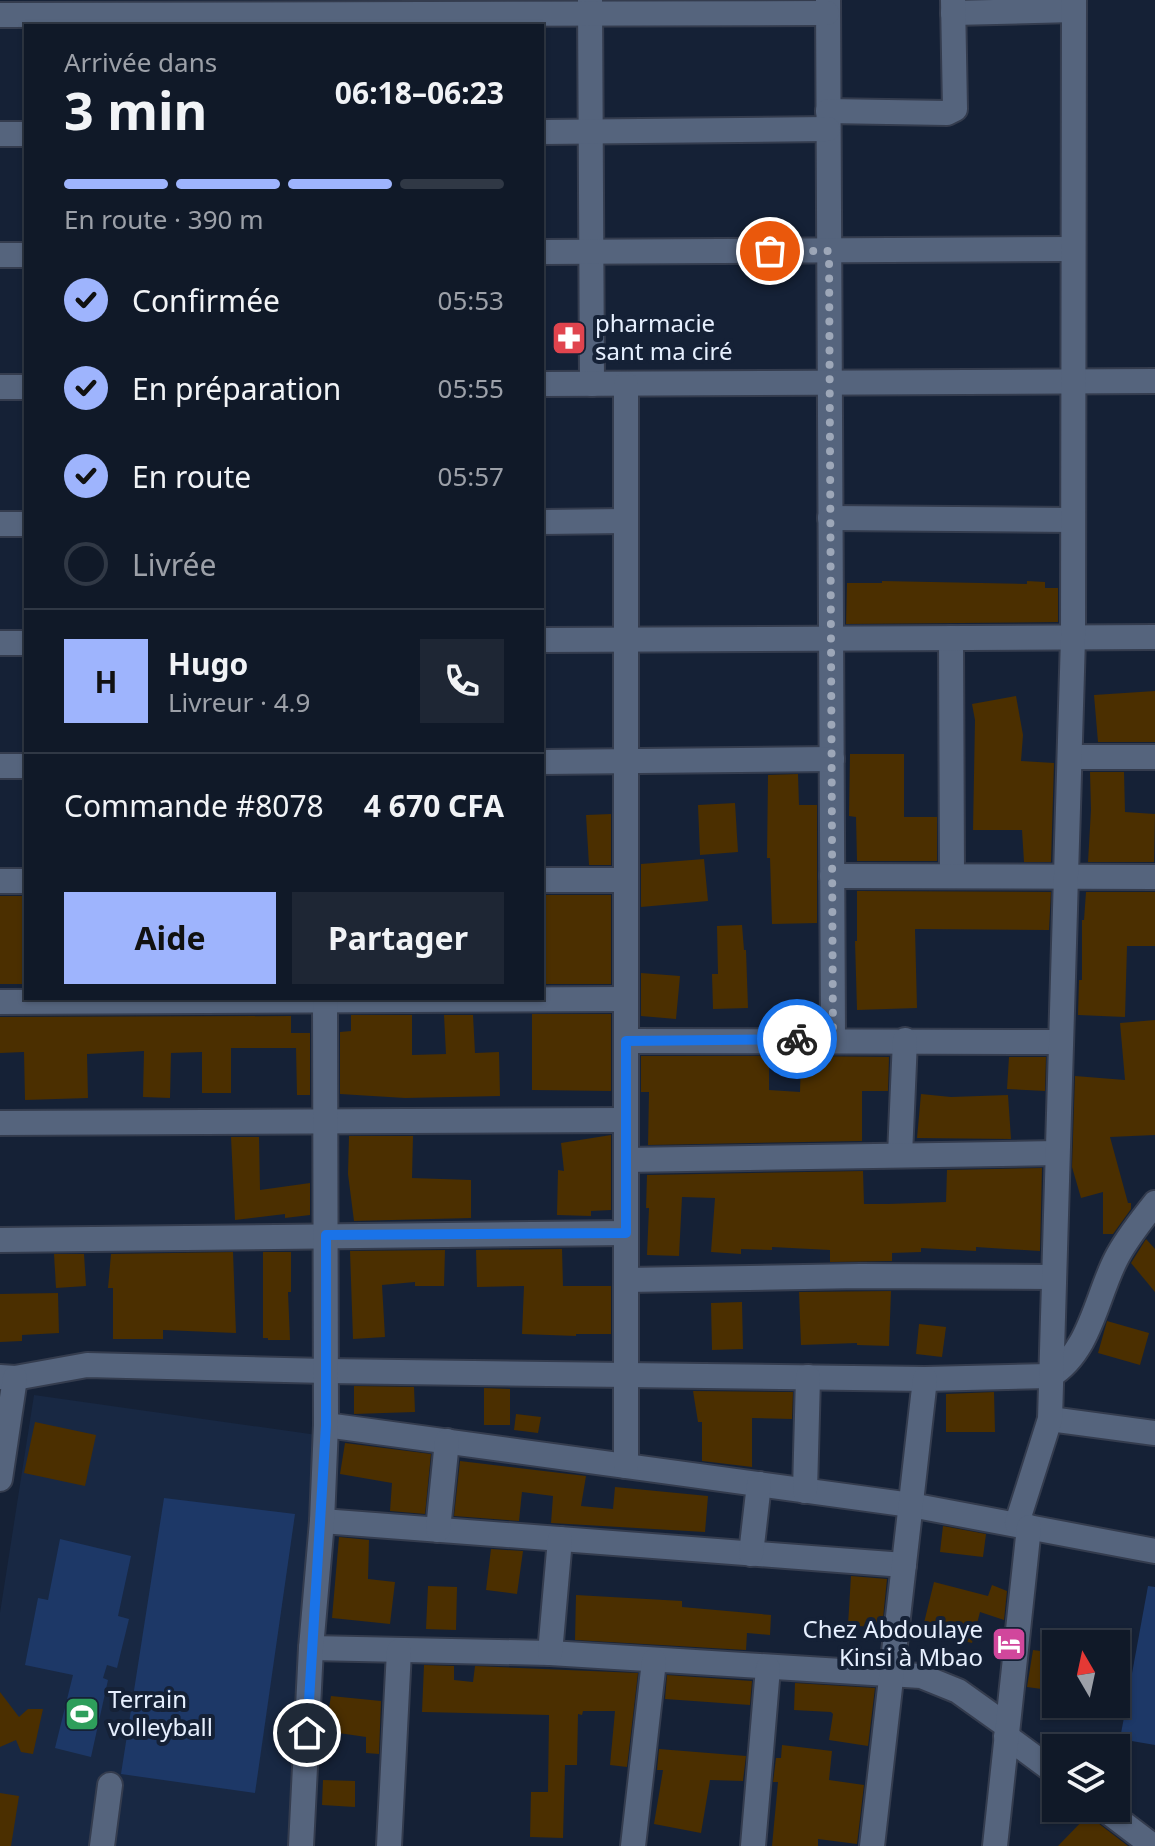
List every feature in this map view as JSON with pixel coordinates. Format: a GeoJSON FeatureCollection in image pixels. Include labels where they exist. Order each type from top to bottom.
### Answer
{"type":"FeatureCollection","features":[{"type":"Feature","properties":{"kind":"street"},"geometry":{"type":"LineString","coordinates":[[544,132],[947,113],[955,109],[953,7],[1074,5],[1073,638],[1050,1419],[1023,1525],[995,1846]]}},
{"type":"Feature","properties":{"kind":"street"},"geometry":{"type":"LineString","coordinates":[[0,15],[145,14],[256,7],[382,13],[590,7],[828,6],[833,1039]]}},
{"type":"Feature","properties":{"kind":"street"},"geometry":{"type":"LineString","coordinates":[[590,7],[592,384]]}},
{"type":"Feature","properties":{"kind":"street"},"geometry":{"type":"LineString","coordinates":[[0,134],[24,134]]}},
{"type":"Feature","properties":{"kind":"street"},"geometry":{"type":"LineString","coordinates":[[544,252],[1073,249]]}},
{"type":"Feature","properties":{"kind":"street"},"geometry":{"type":"LineString","coordinates":[[0,255],[24,255]]}},
{"type":"Feature","properties":{"kind":"street"},"geometry":{"type":"LineString","coordinates":[[544,384],[1155,381]]}},
{"type":"Feature","properties":{"kind":"street"},"geometry":{"type":"LineString","coordinates":[[626,384],[626,1466]]}},
{"type":"Feature","properties":{"kind":"street"},"geometry":{"type":"LineString","coordinates":[[0,387],[24,387]]}},
{"type":"Feature","properties":{"kind":"street"},"geometry":{"type":"LineString","coordinates":[[830,518],[1073,520]]}},
{"type":"Feature","properties":{"kind":"street"},"geometry":{"type":"LineString","coordinates":[[544,522],[626,521]]}},
{"type":"Feature","properties":{"kind":"street"},"geometry":{"type":"LineString","coordinates":[[0,524],[24,524]]}},
{"type":"Feature","properties":{"kind":"street"},"geometry":{"type":"LineString","coordinates":[[544,640],[1155,637]]}},
{"type":"Feature","properties":{"kind":"street"},"geometry":{"type":"LineString","coordinates":[[951,638],[952,876]]}},
{"type":"Feature","properties":{"kind":"street"},"geometry":{"type":"LineString","coordinates":[[0,643],[24,643]]}},
{"type":"Feature","properties":{"kind":"street"},"geometry":{"type":"LineString","coordinates":[[1070,757],[1155,757]]}},
{"type":"Feature","properties":{"kind":"street"},"geometry":{"type":"LineString","coordinates":[[544,762],[832,759]]}},
{"type":"Feature","properties":{"kind":"street"},"geometry":{"type":"LineString","coordinates":[[0,766],[24,766]]}},
{"type":"Feature","properties":{"kind":"street"},"geometry":{"type":"LineString","coordinates":[[832,876],[1155,877]]}},
{"type":"Feature","properties":{"kind":"street"},"geometry":{"type":"LineString","coordinates":[[544,880],[626,880]]}},
{"type":"Feature","properties":{"kind":"street"},"geometry":{"type":"LineString","coordinates":[[0,881],[24,881]]}},
{"type":"Feature","properties":{"kind":"street"},"geometry":{"type":"LineString","coordinates":[[544,999],[626,999]]}},
{"type":"Feature","properties":{"kind":"street"},"geometry":{"type":"LineString","coordinates":[[0,1002],[217,1000]]}},
{"type":"Feature","properties":{"kind":"street"},"geometry":{"type":"LineString","coordinates":[[301,1846],[326,1425],[326,1000]]}},
{"type":"Feature","properties":{"kind":"street"},"geometry":{"type":"LineString","coordinates":[[626,1041],[833,1039],[1061,1042]]}},
{"type":"Feature","properties":{"kind":"street"},"geometry":{"type":"LineString","coordinates":[[900,1155],[905,1040]]}},
{"type":"Feature","properties":{"kind":"street"},"geometry":{"type":"LineString","coordinates":[[0,1123],[626,1120]]}},
{"type":"Feature","properties":{"kind":"street"},"geometry":{"type":"LineString","coordinates":[[626,1160],[1057,1153]]}},
{"type":"Feature","properties":{"kind":"street"},"geometry":{"type":"LineString","coordinates":[[0,1479],[8,1378],[87,1365],[626,1376],[925,1379],[1050,1376],[1062,1369],[1072,1357],[1095,1313],[1116,1260],[1155,1203]]}},
{"type":"Feature","properties":{"kind":"street"},"geometry":{"type":"LineString","coordinates":[[0,1240],[626,1233]]}},
{"type":"Feature","properties":{"kind":"street"},"geometry":{"type":"LineString","coordinates":[[626,1280],[1053,1277]]}},
{"type":"Feature","properties":{"kind":"street"},"geometry":{"type":"LineString","coordinates":[[805,1491],[808,1377]]}},
{"type":"Feature","properties":{"kind":"street"},"geometry":{"type":"LineString","coordinates":[[872,1846],[925,1379]]}},
{"type":"Feature","properties":{"kind":"street"},"geometry":{"type":"LineString","coordinates":[[1050,1419],[1155,1433]]}},
{"type":"Feature","properties":{"kind":"street"},"geometry":{"type":"LineString","coordinates":[[326,1425],[911,1505],[1155,1551]]}},
{"type":"Feature","properties":{"kind":"street"},"geometry":{"type":"LineString","coordinates":[[438,1530],[447,1441]]}},
{"type":"Feature","properties":{"kind":"street"},"geometry":{"type":"LineString","coordinates":[[751,1554],[759,1484]]}},
{"type":"Feature","properties":{"kind":"street"},"geometry":{"type":"LineString","coordinates":[[322,1521],[904,1565]]}},
{"type":"Feature","properties":{"kind":"street"},"geometry":{"type":"LineString","coordinates":[[550,1653],[560,1539]]}},
{"type":"Feature","properties":{"kind":"street"},"geometry":{"type":"LineString","coordinates":[[311,1648],[550,1653],[921,1676],[958,1691],[1042,1761]]}},
{"type":"Feature","properties":{"kind":"street"},"geometry":{"type":"LineString","coordinates":[[389,1846],[399,1651]]}},
{"type":"Feature","properties":{"kind":"street"},"geometry":{"type":"LineString","coordinates":[[633,1846],[654,1661]]}},
{"type":"Feature","properties":{"kind":"street"},"geometry":{"type":"LineString","coordinates":[[753,1846],[768,1668]]}},
{"type":"Feature","properties":{"kind":"street"},"geometry":{"type":"LineString","coordinates":[[102,1846],[110,1785]]}},
{"type":"Feature","properties":{"kind":"street"},"geometry":{"type":"LineString","coordinates":[[1121,1822],[1153,1846]]}},
{"type":"Feature","properties":{"kind":"shaded area"},"geometry":{"type":"Polygon","coordinates":[[[34,1395],[317,1435],[290,1846],[0,1846],[0,1613],[34,1395]]]}},
{"type":"Feature","properties":{"kind":"shaded area"},"geometry":{"type":"Polygon","coordinates":[[[164,1498],[295,1514],[255,1793],[121,1774],[164,1498]]]}},
{"type":"Feature","properties":{"kind":"shaded area"},"geometry":{"type":"Polygon","coordinates":[[[60,1539],[131,1556],[118,1616],[129,1619],[117,1668],[107,1665],[103,1678],[108,1680],[91,1757],[55,1748],[73,1675],[25,1665],[38,1598],[48,1600],[60,1539]]]}},
{"type":"Feature","properties":{"kind":"shaded area"},"geometry":{"type":"Polygon","coordinates":[[[1148,1586],[1155,1587],[1155,1745],[1130,1741],[1130,1734],[1121,1734],[1124,1718],[1130,1718],[1130,1684],[1148,1586]]]}},
{"type":"Feature","properties":{"kind":"building"},"geometry":{"type":"Polygon","coordinates":[[[1045,582],[1045,588],[1058,588],[1058,622],[846,624],[847,583],[1045,582]]]}},
{"type":"Feature","properties":{"kind":"building"},"geometry":{"type":"Polygon","coordinates":[[[1155,691],[1155,742],[1098,742],[1094,695],[1155,691]]]}},
{"type":"Feature","properties":{"kind":"building"},"geometry":{"type":"Polygon","coordinates":[[[1016,696],[1023,735],[1021,761],[1054,763],[1051,862],[1024,862],[1022,830],[973,830],[975,720],[972,704],[1016,696]]]}},
{"type":"Feature","properties":{"kind":"building"},"geometry":{"type":"Polygon","coordinates":[[[850,754],[904,754],[904,817],[937,817],[937,861],[857,861],[856,817],[849,816],[850,754]]]}},
{"type":"Feature","properties":{"kind":"building"},"geometry":{"type":"Polygon","coordinates":[[[1090,772],[1124,772],[1125,812],[1155,814],[1154,862],[1088,862],[1090,772]]]}},
{"type":"Feature","properties":{"kind":"building"},"geometry":{"type":"Polygon","coordinates":[[[798,774],[799,805],[817,805],[817,923],[772,924],[770,858],[767,858],[768,775],[798,774]]]}},
{"type":"Feature","properties":{"kind":"building"},"geometry":{"type":"Polygon","coordinates":[[[735,803],[738,852],[700,855],[698,805],[735,803]]]}},
{"type":"Feature","properties":{"kind":"building"},"geometry":{"type":"Polygon","coordinates":[[[611,814],[611,865],[589,865],[586,815],[611,814]]]}},
{"type":"Feature","properties":{"kind":"building"},"geometry":{"type":"Polygon","coordinates":[[[704,859],[708,901],[641,907],[641,864],[704,859]]]}},
{"type":"Feature","properties":{"kind":"building"},"geometry":{"type":"Polygon","coordinates":[[[857,891],[1051,892],[1049,930],[915,929],[917,1008],[857,1010],[857,891]]]}},
{"type":"Feature","properties":{"kind":"building"},"geometry":{"type":"Polygon","coordinates":[[[1086,892],[1155,892],[1155,946],[1127,946],[1125,1017],[1078,1015],[1086,892]]]}},
{"type":"Feature","properties":{"kind":"building"},"geometry":{"type":"Polygon","coordinates":[[[544,895],[611,895],[611,984],[544,984],[544,895]]]}},
{"type":"Feature","properties":{"kind":"building"},"geometry":{"type":"Polygon","coordinates":[[[0,896],[24,896],[24,984],[0,984],[0,896]]]}},
{"type":"Feature","properties":{"kind":"building"},"geometry":{"type":"Polygon","coordinates":[[[742,925],[748,1008],[713,1009],[712,974],[718,974],[717,926],[742,925]]]}},
{"type":"Feature","properties":{"kind":"building"},"geometry":{"type":"Polygon","coordinates":[[[641,973],[680,976],[676,1019],[641,1016],[641,973]]]}},
{"type":"Feature","properties":{"kind":"building"},"geometry":{"type":"Polygon","coordinates":[[[532,1014],[611,1014],[611,1091],[532,1090],[532,1014]]]}},
{"type":"Feature","properties":{"kind":"building"},"geometry":{"type":"Polygon","coordinates":[[[351,1015],[412,1015],[412,1055],[446,1054],[444,1015],[473,1015],[475,1053],[499,1052],[500,1096],[405,1098],[340,1094],[340,1032],[351,1031],[351,1015]]]}},
{"type":"Feature","properties":{"kind":"building"},"geometry":{"type":"Polygon","coordinates":[[[291,1016],[291,1033],[310,1033],[310,1095],[297,1095],[296,1048],[231,1048],[231,1093],[202,1093],[202,1052],[171,1053],[170,1098],[143,1097],[144,1051],[87,1054],[88,1098],[25,1100],[24,1052],[0,1053],[0,1017],[291,1016]]]}},
{"type":"Feature","properties":{"kind":"building"},"geometry":{"type":"Polygon","coordinates":[[[1155,1020],[1155,1135],[1110,1137],[1131,1209],[1113,1234],[1103,1234],[1103,1192],[1081,1198],[1072,1167],[1075,1076],[1125,1080],[1120,1023],[1155,1020]]]}},
{"type":"Feature","properties":{"kind":"building"},"geometry":{"type":"Polygon","coordinates":[[[641,1056],[769,1056],[769,1090],[800,1092],[801,1056],[889,1057],[888,1091],[862,1091],[862,1141],[648,1145],[649,1092],[641,1092],[641,1056]]]}},
{"type":"Feature","properties":{"kind":"building"},"geometry":{"type":"Polygon","coordinates":[[[1009,1057],[1046,1057],[1045,1091],[1007,1089],[1009,1057]]]}},
{"type":"Feature","properties":{"kind":"building"},"geometry":{"type":"Polygon","coordinates":[[[921,1094],[951,1097],[1008,1095],[1011,1139],[917,1138],[921,1094]]]}},
{"type":"Feature","properties":{"kind":"building"},"geometry":{"type":"Polygon","coordinates":[[[611,1135],[611,1210],[591,1211],[591,1216],[557,1215],[558,1170],[564,1171],[561,1143],[611,1135]]]}},
{"type":"Feature","properties":{"kind":"building"},"geometry":{"type":"Polygon","coordinates":[[[349,1136],[413,1136],[412,1178],[471,1180],[471,1218],[354,1221],[348,1174],[349,1136]]]}},
{"type":"Feature","properties":{"kind":"building"},"geometry":{"type":"Polygon","coordinates":[[[231,1137],[259,1137],[260,1190],[310,1183],[310,1215],[285,1218],[285,1214],[235,1220],[231,1137]]]}},
{"type":"Feature","properties":{"kind":"building"},"geometry":{"type":"Polygon","coordinates":[[[1042,1168],[1040,1251],[921,1248],[921,1252],[892,1253],[892,1261],[830,1262],[830,1250],[772,1247],[772,1250],[741,1249],[741,1254],[711,1252],[715,1198],[682,1197],[679,1256],[647,1255],[647,1175],[863,1171],[864,1204],[888,1204],[946,1202],[947,1170],[1042,1168]]]}},
{"type":"Feature","properties":{"kind":"building"},"geometry":{"type":"Polygon","coordinates":[[[1146,1239],[1155,1249],[1155,1292],[1131,1263],[1146,1239]]]}},
{"type":"Feature","properties":{"kind":"building"},"geometry":{"type":"Polygon","coordinates":[[[562,1249],[563,1286],[611,1286],[611,1334],[522,1334],[524,1286],[477,1287],[476,1250],[562,1249]]]}},
{"type":"Feature","properties":{"kind":"building"},"geometry":{"type":"Polygon","coordinates":[[[445,1250],[444,1286],[415,1286],[415,1282],[382,1285],[385,1337],[353,1339],[350,1251],[445,1250]]]}},
{"type":"Feature","properties":{"kind":"building"},"geometry":{"type":"Polygon","coordinates":[[[233,1252],[236,1333],[163,1330],[163,1339],[113,1339],[113,1288],[108,1288],[111,1254],[233,1252]]]}},
{"type":"Feature","properties":{"kind":"building"},"geometry":{"type":"Polygon","coordinates":[[[263,1252],[291,1252],[291,1292],[288,1292],[290,1340],[263,1338],[263,1252]]]}},
{"type":"Feature","properties":{"kind":"building"},"geometry":{"type":"Polygon","coordinates":[[[54,1254],[84,1254],[86,1286],[56,1288],[54,1254]]]}},
{"type":"Feature","properties":{"kind":"building"},"geometry":{"type":"Polygon","coordinates":[[[891,1291],[889,1346],[857,1343],[801,1345],[799,1292],[891,1291]]]}},
{"type":"Feature","properties":{"kind":"building"},"geometry":{"type":"Polygon","coordinates":[[[58,1293],[59,1333],[22,1335],[22,1341],[0,1342],[0,1294],[58,1293]]]}},
{"type":"Feature","properties":{"kind":"building"},"geometry":{"type":"Polygon","coordinates":[[[742,1302],[743,1349],[712,1350],[711,1303],[742,1302]]]}},
{"type":"Feature","properties":{"kind":"building"},"geometry":{"type":"Polygon","coordinates":[[[1107,1321],[1149,1333],[1140,1365],[1098,1353],[1107,1321]]]}},
{"type":"Feature","properties":{"kind":"building"},"geometry":{"type":"Polygon","coordinates":[[[919,1324],[946,1327],[942,1357],[916,1354],[919,1324]]]}},
{"type":"Feature","properties":{"kind":"building"},"geometry":{"type":"Polygon","coordinates":[[[354,1386],[414,1387],[415,1412],[354,1414],[354,1386]]]}},
{"type":"Feature","properties":{"kind":"building"},"geometry":{"type":"Polygon","coordinates":[[[484,1388],[510,1389],[510,1425],[484,1425],[484,1388]]]}},
{"type":"Feature","properties":{"kind":"building"},"geometry":{"type":"Polygon","coordinates":[[[693,1391],[793,1392],[792,1419],[752,1418],[752,1467],[702,1461],[702,1422],[698,1422],[693,1391]]]}},
{"type":"Feature","properties":{"kind":"building"},"geometry":{"type":"Polygon","coordinates":[[[994,1392],[995,1432],[946,1432],[946,1394],[994,1392]]]}},
{"type":"Feature","properties":{"kind":"building"},"geometry":{"type":"Polygon","coordinates":[[[516,1414],[541,1417],[538,1433],[514,1430],[516,1414]]]}},
{"type":"Feature","properties":{"kind":"building"},"geometry":{"type":"Polygon","coordinates":[[[35,1422],[96,1435],[85,1486],[24,1473],[35,1422]]]}},
{"type":"Feature","properties":{"kind":"building"},"geometry":{"type":"Polygon","coordinates":[[[345,1443],[431,1454],[425,1514],[390,1511],[392,1483],[340,1474],[345,1443]]]}},
{"type":"Feature","properties":{"kind":"building"},"geometry":{"type":"Polygon","coordinates":[[[460,1461],[586,1476],[581,1506],[613,1509],[615,1487],[708,1496],[705,1532],[551,1523],[553,1496],[522,1492],[519,1521],[454,1516],[460,1461]]]}},
{"type":"Feature","properties":{"kind":"building"},"geometry":{"type":"Polygon","coordinates":[[[943,1526],[986,1534],[983,1557],[940,1552],[943,1526]]]}},
{"type":"Feature","properties":{"kind":"building"},"geometry":{"type":"Polygon","coordinates":[[[339,1537],[369,1540],[368,1579],[395,1582],[390,1624],[332,1618],[339,1537]]]}},
{"type":"Feature","properties":{"kind":"building"},"geometry":{"type":"Polygon","coordinates":[[[491,1549],[523,1551],[517,1594],[486,1590],[491,1549]]]}},
{"type":"Feature","properties":{"kind":"building"},"geometry":{"type":"Polygon","coordinates":[[[851,1576],[887,1579],[882,1628],[848,1625],[851,1576]]]}},
{"type":"Feature","properties":{"kind":"building"},"geometry":{"type":"Polygon","coordinates":[[[934,1582],[988,1596],[992,1585],[1007,1591],[1004,1620],[980,1612],[972,1643],[922,1631],[934,1582]]]}},
{"type":"Feature","properties":{"kind":"building"},"geometry":{"type":"Polygon","coordinates":[[[428,1586],[457,1587],[456,1630],[426,1629],[428,1586]]]}},
{"type":"Feature","properties":{"kind":"building"},"geometry":{"type":"Polygon","coordinates":[[[576,1595],[682,1601],[682,1607],[771,1615],[770,1635],[747,1633],[746,1650],[575,1640],[576,1595]]]}},
{"type":"Feature","properties":{"kind":"building"},"geometry":{"type":"Polygon","coordinates":[[[1033,1650],[1042,1651],[1042,1689],[1027,1687],[1033,1650]]]}},
{"type":"Feature","properties":{"kind":"building"},"geometry":{"type":"Polygon","coordinates":[[[424,1665],[454,1666],[454,1680],[473,1682],[475,1666],[638,1673],[627,1767],[610,1765],[615,1711],[583,1711],[582,1715],[578,1714],[577,1765],[565,1765],[563,1838],[530,1837],[531,1792],[548,1792],[549,1715],[422,1712],[424,1665]]]}},
{"type":"Feature","properties":{"kind":"building"},"geometry":{"type":"Polygon","coordinates":[[[667,1675],[752,1681],[750,1705],[665,1699],[667,1675]]]}},
{"type":"Feature","properties":{"kind":"building"},"geometry":{"type":"Polygon","coordinates":[[[795,1683],[875,1688],[868,1746],[829,1740],[831,1712],[794,1710],[795,1683]]]}},
{"type":"Feature","properties":{"kind":"building"},"geometry":{"type":"Polygon","coordinates":[[[0,1692],[19,1717],[28,1709],[43,1709],[33,1754],[21,1752],[16,1740],[0,1747],[0,1692]]]}},
{"type":"Feature","properties":{"kind":"building"},"geometry":{"type":"Polygon","coordinates":[[[331,1696],[381,1701],[379,1754],[366,1753],[366,1737],[325,1731],[331,1696]]]}},
{"type":"Feature","properties":{"kind":"building"},"geometry":{"type":"Polygon","coordinates":[[[782,1745],[832,1751],[829,1780],[864,1785],[857,1844],[818,1839],[818,1846],[772,1846],[778,1782],[773,1782],[776,1758],[781,1758],[782,1745]]]}},
{"type":"Feature","properties":{"kind":"building"},"geometry":{"type":"Polygon","coordinates":[[[659,1749],[746,1756],[743,1781],[710,1780],[701,1833],[654,1824],[663,1770],[657,1770],[659,1749]]]}},
{"type":"Feature","properties":{"kind":"building"},"geometry":{"type":"Polygon","coordinates":[[[323,1780],[355,1781],[355,1807],[322,1805],[323,1780]]]}},
{"type":"Feature","properties":{"kind":"building"},"geometry":{"type":"Polygon","coordinates":[[[0,1793],[19,1796],[11,1846],[0,1846],[0,1793]]]}},
{"type":"Feature","properties":{"kind":"building"},"geometry":{"type":"Polygon","coordinates":[[[1081,1822],[1097,1822],[1128,1846],[1058,1846],[1081,1822]]]}},
{"type":"Feature","properties":{"kind":"way so far"},"geometry":{"type":"LineString","coordinates":[[770,251],[829,251],[833,1039],[797,1039]]}},
{"type":"Feature","properties":{"kind":"place","name":"pharmacie sant ma ciré"},"geometry":{"type":"Point","coordinates":[569,338]}},
{"type":"Feature","properties":{"kind":"place","name":"Chez Abdoulaye Kinsi à Mbao"},"geometry":{"type":"Point","coordinates":[1009,1644]}},
{"type":"Feature","properties":{"kind":"place","name":"Terrain volleyball"},"geometry":{"type":"Point","coordinates":[82,1714]}},
{"type":"Feature","properties":{"kind":"route"},"geometry":{"type":"LineString","coordinates":[[307,1733],[326,1425],[326,1235],[626,1233],[626,1041],[797,1039]]}}]}
